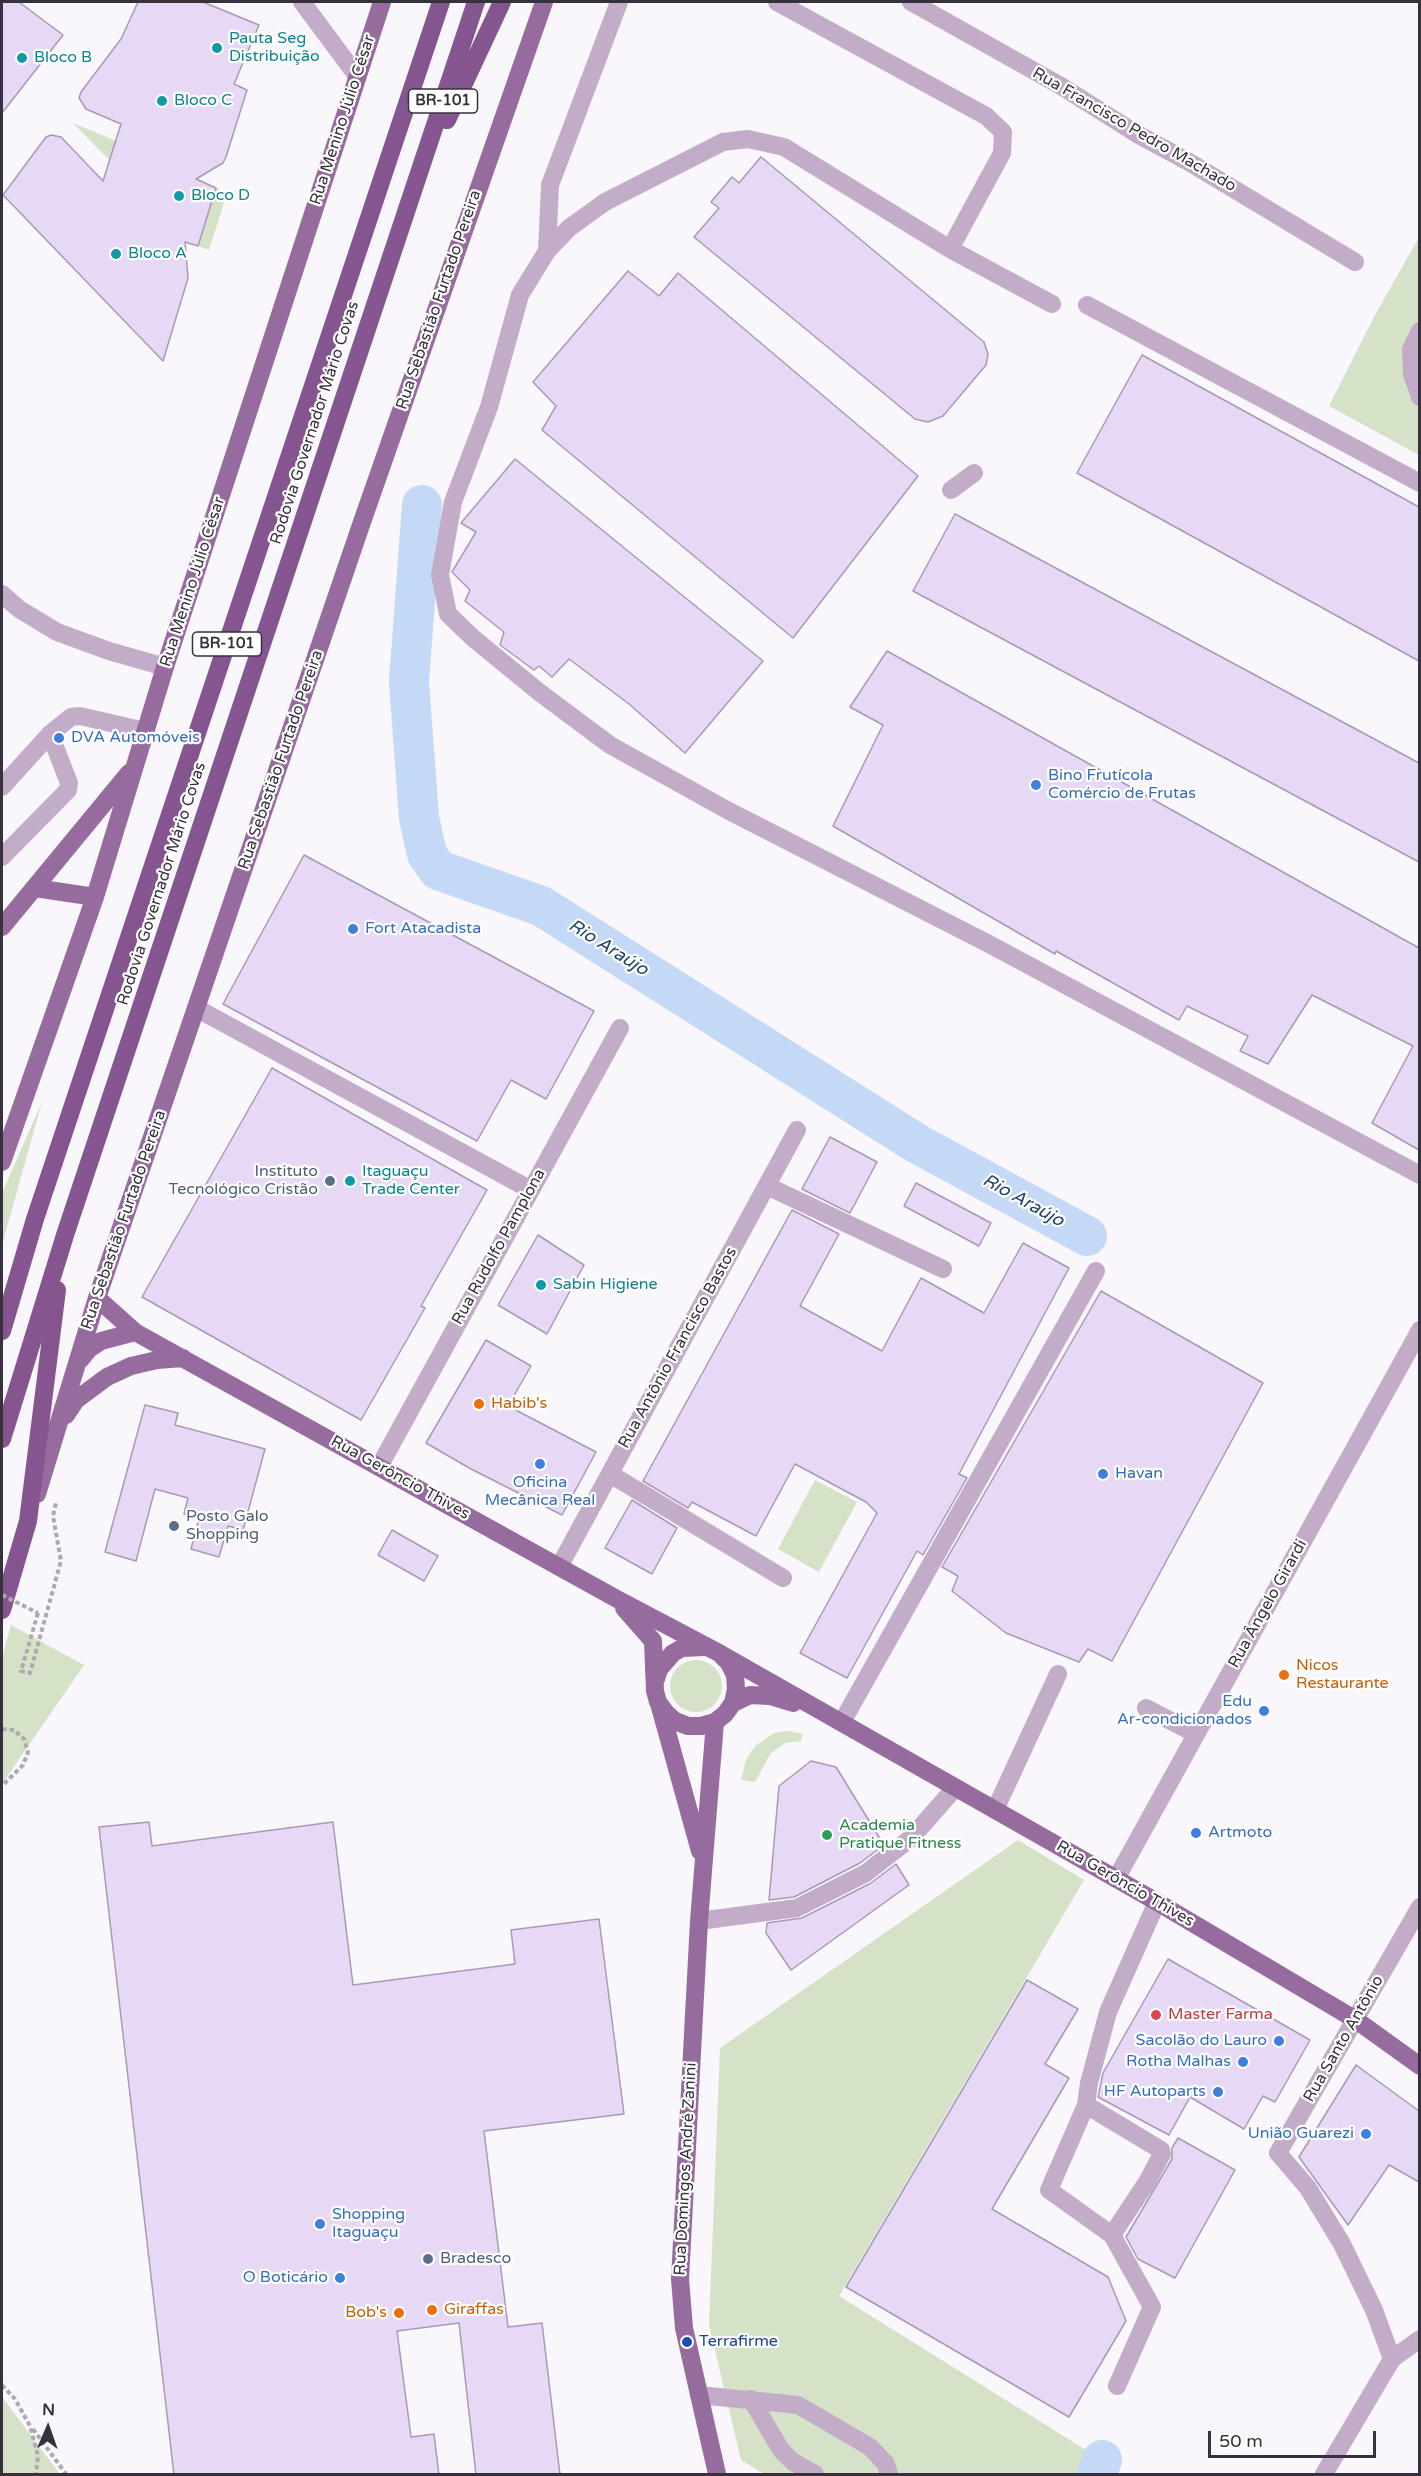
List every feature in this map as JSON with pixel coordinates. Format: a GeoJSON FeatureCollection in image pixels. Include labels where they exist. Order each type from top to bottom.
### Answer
{"type":"FeatureCollection","features":[{"type":"Feature","properties":{"kind":"highway","name":"Rodovia Governador Mário Covas"},"geometry":{"type":"LineString","coordinates":[[2,1331],[35,1219],[441,2]]}},
{"type":"Feature","properties":{"kind":"highway","name":"Rodovia Governador Mário Covas"},"geometry":{"type":"LineString","coordinates":[[2,1439],[66,1232],[476,2]]}},
{"type":"Feature","properties":{"kind":"highway"},"geometry":{"type":"LineString","coordinates":[[410,200],[502,2]]}},
{"type":"Feature","properties":{"kind":"highway"},"geometry":{"type":"LineString","coordinates":[[2,1610],[28,1521],[66,1232]]}},
{"type":"Feature","properties":{"kind":"highway"},"geometry":{"type":"LineString","coordinates":[[2,1310],[15,1287]]}},
{"type":"Feature","properties":{"kind":"main road","name":"Rua Menino Júlio César"},"geometry":{"type":"LineString","coordinates":[[2,1162],[95,897],[165,667],[382,2]]}},
{"type":"Feature","properties":{"kind":"main road","name":"Rua Sebastião Furtado Pereira"},"geometry":{"type":"LineString","coordinates":[[28,1521],[97,1298],[369,500],[544,2]]}},
{"type":"Feature","properties":{"kind":"main road"},"geometry":{"type":"LineString","coordinates":[[2,927],[134,767]]}},
{"type":"Feature","properties":{"kind":"main road"},"geometry":{"type":"LineString","coordinates":[[35,888],[95,897]]}},
{"type":"Feature","properties":{"kind":"main road","name":"Rua Gerôncio Thives"},"geometry":{"type":"LineString","coordinates":[[97,1298],[135,1332],[713,1650],[1157,1902],[1356,2020],[1419,2066]]}},
{"type":"Feature","properties":{"kind":"main road"},"geometry":{"type":"LineString","coordinates":[[76,1365],[88,1349],[101,1341],[135,1332]]}},
{"type":"Feature","properties":{"kind":"main road"},"geometry":{"type":"LineString","coordinates":[[57,1429],[76,1400],[107,1377],[131,1366],[157,1360],[183,1358]]}},
{"type":"Feature","properties":{"kind":"main road"},"geometry":{"type":"LineString","coordinates":[[617,1599],[652,1641],[655,1691],[703,1861]]}},
{"type":"Feature","properties":{"kind":"main road"},"geometry":{"type":"LineString","coordinates":[[656,1679],[659,1669],[673,1653],[693,1646],[713,1650],[729,1663],[735,1675],[736,1689],[733,1703],[715,1722],[702,1726],[688,1726],[675,1721],[658,1702]]}},
{"type":"Feature","properties":{"kind":"main road"},"geometry":{"type":"LineString","coordinates":[[733,1703],[750,1695],[770,1696],[824,1712]]}},
{"type":"Feature","properties":{"kind":"main road","name":"Rua Domingos André Zanini"},"geometry":{"type":"LineString","coordinates":[[715,1722],[699,1921],[680,2279],[684,2328],[717,2475]]}},
{"type":"Feature","properties":{"kind":"street"},"geometry":{"type":"LineString","coordinates":[[302,2],[357,76]]}},
{"type":"Feature","properties":{"kind":"street"},"geometry":{"type":"LineString","coordinates":[[548,251],[550,185],[619,2]]}},
{"type":"Feature","properties":{"kind":"street"},"geometry":{"type":"LineString","coordinates":[[777,2],[986,116],[1003,132],[1002,153],[950,249]]}},
{"type":"Feature","properties":{"kind":"street","name":"Rua Francisco Pedro Machado"},"geometry":{"type":"LineString","coordinates":[[912,2],[1061,86],[1137,134],[1189,162],[1355,262]]}},
{"type":"Feature","properties":{"kind":"street"},"geometry":{"type":"LineString","coordinates":[[1052,304],[950,249],[784,147],[748,139],[723,142],[605,202],[569,228],[548,251],[520,295],[489,407],[453,502],[440,575],[448,614],[531,686],[610,745],[727,810],[989,944],[1419,1175]]}},
{"type":"Feature","properties":{"kind":"street"},"geometry":{"type":"LineString","coordinates":[[1087,305],[1419,483]]}},
{"type":"Feature","properties":{"kind":"street"},"geometry":{"type":"LineString","coordinates":[[1419,331],[1411,349],[1412,374],[1419,397]]}},
{"type":"Feature","properties":{"kind":"street"},"geometry":{"type":"LineString","coordinates":[[951,490],[974,473]]}},
{"type":"Feature","properties":{"kind":"street"},"geometry":{"type":"LineString","coordinates":[[2,594],[19,609],[57,632],[109,651],[165,667]]}},
{"type":"Feature","properties":{"kind":"street"},"geometry":{"type":"LineString","coordinates":[[2,788],[50,734],[70,717],[80,716],[145,731]]}},
{"type":"Feature","properties":{"kind":"street"},"geometry":{"type":"LineString","coordinates":[[2,857],[68,790],[69,783],[50,734]]}},
{"type":"Feature","properties":{"kind":"street"},"geometry":{"type":"LineString","coordinates":[[196,1008],[531,1190]]}},
{"type":"Feature","properties":{"kind":"street","name":"Rua Rudolfo Pamplona"},"geometry":{"type":"LineString","coordinates":[[379,1467],[620,1028]]}},
{"type":"Feature","properties":{"kind":"street","name":"Rua Antônio Francisco Bastos"},"geometry":{"type":"LineString","coordinates":[[560,1567],[797,1130]]}},
{"type":"Feature","properties":{"kind":"street"},"geometry":{"type":"LineString","coordinates":[[767,1186],[943,1269]]}},
{"type":"Feature","properties":{"kind":"street"},"geometry":{"type":"LineString","coordinates":[[842,1722],[1096,1271]]}},
{"type":"Feature","properties":{"kind":"street","name":"Rua Ângelo Girardi"},"geometry":{"type":"LineString","coordinates":[[1116,1879],[1419,1330]]}},
{"type":"Feature","properties":{"kind":"street"},"geometry":{"type":"LineString","coordinates":[[610,1474],[783,1578]]}},
{"type":"Feature","properties":{"kind":"street"},"geometry":{"type":"LineString","coordinates":[[995,1810],[1058,1674]]}},
{"type":"Feature","properties":{"kind":"street"},"geometry":{"type":"LineString","coordinates":[[1146,1708],[1196,1734]]}},
{"type":"Feature","properties":{"kind":"street"},"geometry":{"type":"LineString","coordinates":[[699,1921],[797,1908],[867,1873],[911,1838],[955,1788]]}},
{"type":"Feature","properties":{"kind":"street"},"geometry":{"type":"LineString","coordinates":[[1117,2386],[1152,2307],[1112,2235],[1049,2190],[1086,2105],[1089,2083],[1108,2012],[1157,1902]]}},
{"type":"Feature","properties":{"kind":"street","name":"Rua Santo Antônio"},"geometry":{"type":"LineString","coordinates":[[1392,2359],[1374,2310],[1342,2244],[1308,2188],[1278,2153],[1356,2020],[1419,1906]]}},
{"type":"Feature","properties":{"kind":"street"},"geometry":{"type":"LineString","coordinates":[[1086,2105],[1161,2150],[1162,2154],[1147,2182],[1112,2235]]}},
{"type":"Feature","properties":{"kind":"street"},"geometry":{"type":"LineString","coordinates":[[1324,2475],[1392,2359],[1419,2339]]}},
{"type":"Feature","properties":{"kind":"street"},"geometry":{"type":"LineString","coordinates":[[699,2395],[798,2405],[870,2446],[886,2464],[889,2475]]}},
{"type":"Feature","properties":{"kind":"street"},"geometry":{"type":"LineString","coordinates":[[751,2399],[781,2451],[793,2462],[815,2475]]}},
{"type":"Feature","properties":{"kind":"path"},"geometry":{"type":"LineString","coordinates":[[2,1595],[38,1613],[21,1671],[30,1673],[61,1561],[53,1516],[59,1493]]}},
{"type":"Feature","properties":{"kind":"path"},"geometry":{"type":"LineString","coordinates":[[2,1730],[14,1730],[24,1739],[28,1752],[23,1765],[2,1786]]}},
{"type":"Feature","properties":{"kind":"path"},"geometry":{"type":"LineString","coordinates":[[2,2385],[15,2399],[30,2426],[66,2475]]}},
{"type":"Feature","properties":{"kind":"path"},"geometry":{"type":"LineString","coordinates":[[30,2426],[38,2457],[36,2475]]}},
{"type":"Feature","properties":{"kind":"green space"},"geometry":{"type":"Polygon","coordinates":[[[73,123],[116,141],[110,161],[73,123]]]}},
{"type":"Feature","properties":{"kind":"green space"},"geometry":{"type":"Polygon","coordinates":[[[216,188],[227,193],[209,250],[198,246],[216,188]]]}},
{"type":"Feature","properties":{"kind":"green space"},"geometry":{"type":"Polygon","coordinates":[[[1419,237],[1419,455],[1329,406],[1374,317],[1419,237]]]}},
{"type":"Feature","properties":{"kind":"green space"},"geometry":{"type":"Polygon","coordinates":[[[42,1102],[2,1245],[2,1193],[42,1102]]]}},
{"type":"Feature","properties":{"kind":"green space"},"geometry":{"type":"Polygon","coordinates":[[[815,1480],[857,1502],[819,1572],[778,1549],[815,1480]]]}},
{"type":"Feature","properties":{"kind":"green space"},"geometry":{"type":"Polygon","coordinates":[[[11,1625],[84,1665],[2,1784],[2,1658],[11,1625]]]}},
{"type":"Feature","properties":{"kind":"green space"},"geometry":{"type":"Polygon","coordinates":[[[691,1660],[701,1660],[715,1667],[722,1686],[715,1705],[701,1712],[691,1712],[681,1708],[674,1701],[670,1691],[670,1681],[674,1671],[681,1664],[691,1660]]]}},
{"type":"Feature","properties":{"kind":"green space"},"geometry":{"type":"Polygon","coordinates":[[[788,1731],[803,1734],[801,1741],[785,1743],[771,1753],[755,1782],[741,1780],[746,1760],[755,1746],[774,1733],[788,1731]]]}},
{"type":"Feature","properties":{"kind":"green space"},"geometry":{"type":"Polygon","coordinates":[[[1018,1840],[1084,1880],[839,2296],[1102,2460],[1097,2474],[764,2474],[741,2460],[709,2325],[720,2048],[1018,1840]]]}},
{"type":"Feature","properties":{"kind":"green space"},"geometry":{"type":"Polygon","coordinates":[[[2,2397],[60,2474],[2,2474],[2,2397]]]}},
{"type":"Feature","properties":{"kind":"building","name":"Bloco B"},"geometry":{"type":"Polygon","coordinates":[[[2,2],[19,2],[63,35],[2,113],[2,2]]]}},
{"type":"Feature","properties":{"kind":"building"},"geometry":{"type":"Polygon","coordinates":[[[138,2],[203,2],[259,25],[234,84],[247,90],[226,157],[223,163],[196,179],[216,188],[198,246],[185,242],[188,278],[163,361],[3,195],[46,137],[51,135],[61,137],[103,181],[121,124],[86,109],[79,98],[81,92],[121,39],[138,2]]]}},
{"type":"Feature","properties":{"kind":"building"},"geometry":{"type":"Polygon","coordinates":[[[761,157],[984,342],[988,354],[986,365],[943,416],[928,422],[915,419],[694,237],[719,208],[711,202],[732,177],[739,183],[761,157]]]}},
{"type":"Feature","properties":{"kind":"building"},"geometry":{"type":"Polygon","coordinates":[[[628,271],[659,296],[678,273],[918,476],[793,638],[542,430],[556,406],[533,382],[628,271]]]}},
{"type":"Feature","properties":{"kind":"building"},"geometry":{"type":"Polygon","coordinates":[[[1142,355],[1419,507],[1419,661],[1077,473],[1142,355]]]}},
{"type":"Feature","properties":{"kind":"building"},"geometry":{"type":"Polygon","coordinates":[[[515,459],[763,661],[685,753],[629,704],[569,659],[552,677],[539,666],[534,670],[500,645],[504,632],[465,601],[470,590],[452,572],[476,532],[461,523],[515,459]]]}},
{"type":"Feature","properties":{"kind":"building"},"geometry":{"type":"Polygon","coordinates":[[[955,514],[1419,763],[1419,862],[913,591],[955,514]]]}},
{"type":"Feature","properties":{"kind":"building"},"geometry":{"type":"Polygon","coordinates":[[[887,651],[1419,948],[1419,1150],[1372,1123],[1413,1046],[1312,995],[1268,1064],[1240,1051],[1248,1036],[1187,1006],[1179,1020],[1056,951],[1055,954],[833,826],[883,725],[850,707],[887,651]]]}},
{"type":"Feature","properties":{"kind":"building","name":"Fort Atacadista"},"geometry":{"type":"Polygon","coordinates":[[[304,855],[594,1011],[546,1099],[511,1080],[477,1141],[223,1004],[304,855]]]}},
{"type":"Feature","properties":{"kind":"building"},"geometry":{"type":"Polygon","coordinates":[[[272,1068],[487,1190],[421,1306],[425,1308],[361,1420],[142,1297],[272,1068]]]}},
{"type":"Feature","properties":{"kind":"building"},"geometry":{"type":"Polygon","coordinates":[[[830,1137],[877,1162],[850,1213],[802,1189],[830,1137]]]}},
{"type":"Feature","properties":{"kind":"building"},"geometry":{"type":"Polygon","coordinates":[[[916,1183],[991,1223],[979,1246],[904,1206],[916,1183]]]}},
{"type":"Feature","properties":{"kind":"building"},"geometry":{"type":"Polygon","coordinates":[[[792,1210],[839,1234],[800,1306],[882,1351],[921,1278],[984,1313],[1023,1243],[1069,1268],[959,1474],[967,1478],[923,1555],[917,1551],[847,1678],[800,1653],[877,1513],[866,1502],[795,1464],[756,1536],[692,1502],[688,1508],[643,1481],[792,1210]]]}},
{"type":"Feature","properties":{"kind":"building","name":"Sabin Higiene"},"geometry":{"type":"Polygon","coordinates":[[[538,1235],[584,1265],[547,1334],[498,1305],[538,1235]]]}},
{"type":"Feature","properties":{"kind":"building","name":"Havan"},"geometry":{"type":"Polygon","coordinates":[[[1101,1291],[1263,1383],[1112,1661],[1088,1649],[1079,1662],[1006,1633],[952,1591],[958,1576],[942,1567],[1101,1291]]]}},
{"type":"Feature","properties":{"kind":"building"},"geometry":{"type":"Polygon","coordinates":[[[486,1340],[531,1366],[508,1406],[596,1452],[562,1515],[471,1469],[426,1443],[486,1340]]]}},
{"type":"Feature","properties":{"kind":"building"},"geometry":{"type":"Polygon","coordinates":[[[145,1405],[178,1413],[175,1425],[265,1449],[243,1530],[228,1526],[219,1557],[191,1549],[199,1518],[184,1514],[188,1498],[155,1489],[136,1561],[105,1552],[145,1405]]]}},
{"type":"Feature","properties":{"kind":"building"},"geometry":{"type":"Polygon","coordinates":[[[632,1500],[677,1528],[652,1574],[605,1548],[632,1500]]]}},
{"type":"Feature","properties":{"kind":"building"},"geometry":{"type":"Polygon","coordinates":[[[392,1530],[438,1556],[424,1581],[378,1555],[392,1530]]]}},
{"type":"Feature","properties":{"kind":"building"},"geometry":{"type":"Polygon","coordinates":[[[811,1761],[836,1767],[884,1845],[860,1863],[794,1897],[769,1900],[779,1786],[811,1761]]]}},
{"type":"Feature","properties":{"kind":"building","name":"Shopping Itaguaçu"},"geometry":{"type":"Polygon","coordinates":[[[149,1822],[152,1846],[333,1822],[353,1985],[515,1964],[511,1930],[599,1919],[624,2114],[484,2131],[508,2327],[542,2323],[560,2475],[476,2475],[459,2323],[397,2331],[411,2437],[434,2434],[439,2475],[174,2475],[99,1827],[149,1822]]]}},
{"type":"Feature","properties":{"kind":"building"},"geometry":{"type":"Polygon","coordinates":[[[896,1864],[909,1885],[791,1970],[766,1933],[767,1923],[802,1918],[871,1883],[896,1864]]]}},
{"type":"Feature","properties":{"kind":"building"},"geometry":{"type":"Polygon","coordinates":[[[1168,1959],[1310,2040],[1275,2102],[1263,2096],[1244,2129],[1190,2097],[1169,2135],[1098,2097],[1103,2073],[1168,1959]]]}},
{"type":"Feature","properties":{"kind":"building"},"geometry":{"type":"Polygon","coordinates":[[[1027,1980],[1078,2009],[1045,2064],[1069,2078],[992,2209],[1108,2277],[1126,2321],[1069,2417],[846,2287],[1027,1980]]]}},
{"type":"Feature","properties":{"kind":"building","name":"União Guarezi"},"geometry":{"type":"Polygon","coordinates":[[[1356,2065],[1419,2111],[1419,2182],[1389,2165],[1348,2225],[1299,2157],[1356,2065]]]}},
{"type":"Feature","properties":{"kind":"building"},"geometry":{"type":"Polygon","coordinates":[[[1178,2138],[1235,2170],[1175,2278],[1138,2259],[1126,2237],[1172,2159],[1172,2148],[1178,2138]]]}},
{"type":"Feature","properties":{"kind":"waterway","name":"Rio Araújo"},"geometry":{"type":"LineString","coordinates":[[422,505],[409,682],[419,818],[427,854],[438,870],[541,906],[916,1143],[1087,1236]]}},
{"type":"Feature","properties":{"kind":"waterway","name":"Rio Araújo"},"geometry":{"type":"LineString","coordinates":[[1097,2474],[1102,2460]]}},
{"type":"Feature","properties":{"kind":"place","name":"Pauta Seg Distribuição"},"geometry":{"type":"Point","coordinates":[217,48]}},
{"type":"Feature","properties":{"kind":"place","name":"Bloco B"},"geometry":{"type":"Point","coordinates":[22,58]}},
{"type":"Feature","properties":{"kind":"place","name":"Bloco C"},"geometry":{"type":"Point","coordinates":[162,101]}},
{"type":"Feature","properties":{"kind":"place","name":"Bloco D"},"geometry":{"type":"Point","coordinates":[179,196]}},
{"type":"Feature","properties":{"kind":"place","name":"Bloco A"},"geometry":{"type":"Point","coordinates":[116,254]}},
{"type":"Feature","properties":{"kind":"place","name":"DVA Automóveis"},"geometry":{"type":"Point","coordinates":[59,738]}},
{"type":"Feature","properties":{"kind":"place","name":"Bino Frutícola Comércio de Frutas"},"geometry":{"type":"Point","coordinates":[1036,785]}},
{"type":"Feature","properties":{"kind":"place","name":"Fort Atacadista"},"geometry":{"type":"Point","coordinates":[353,929]}},
{"type":"Feature","properties":{"kind":"place","name":"Instituto Tecnológico Cristão"},"geometry":{"type":"Point","coordinates":[330,1181]}},
{"type":"Feature","properties":{"kind":"place","name":"Itaguaçu Trade Center"},"geometry":{"type":"Point","coordinates":[350,1181]}},
{"type":"Feature","properties":{"kind":"place","name":"Sabin Higiene"},"geometry":{"type":"Point","coordinates":[541,1285]}},
{"type":"Feature","properties":{"kind":"place","name":"Habib's"},"geometry":{"type":"Point","coordinates":[479,1404]}},
{"type":"Feature","properties":{"kind":"place","name":"Oficina Mecânica Real"},"geometry":{"type":"Point","coordinates":[540,1464]}},
{"type":"Feature","properties":{"kind":"place","name":"Havan"},"geometry":{"type":"Point","coordinates":[1103,1474]}},
{"type":"Feature","properties":{"kind":"place","name":"Posto Galo Shopping"},"geometry":{"type":"Point","coordinates":[174,1526]}},
{"type":"Feature","properties":{"kind":"place","name":"Nicos Restaurante"},"geometry":{"type":"Point","coordinates":[1284,1675]}},
{"type":"Feature","properties":{"kind":"place","name":"Edu Ar-condicionados"},"geometry":{"type":"Point","coordinates":[1264,1711]}},
{"type":"Feature","properties":{"kind":"place","name":"Artmoto"},"geometry":{"type":"Point","coordinates":[1196,1833]}},
{"type":"Feature","properties":{"kind":"place","name":"Academia Pratique Fitness"},"geometry":{"type":"Point","coordinates":[827,1835]}},
{"type":"Feature","properties":{"kind":"place","name":"Master Farma"},"geometry":{"type":"Point","coordinates":[1156,2015]}},
{"type":"Feature","properties":{"kind":"place","name":"Sacolão do Lauro"},"geometry":{"type":"Point","coordinates":[1279,2041]}},
{"type":"Feature","properties":{"kind":"place","name":"Rotha Malhas"},"geometry":{"type":"Point","coordinates":[1243,2062]}},
{"type":"Feature","properties":{"kind":"place","name":"HF Autoparts"},"geometry":{"type":"Point","coordinates":[1218,2092]}},
{"type":"Feature","properties":{"kind":"place","name":"União Guarezi"},"geometry":{"type":"Point","coordinates":[1366,2134]}},
{"type":"Feature","properties":{"kind":"place","name":"Shopping Itaguaçu"},"geometry":{"type":"Point","coordinates":[320,2224]}},
{"type":"Feature","properties":{"kind":"place","name":"Bradesco"},"geometry":{"type":"Point","coordinates":[428,2259]}},
{"type":"Feature","properties":{"kind":"place","name":"O Boticário"},"geometry":{"type":"Point","coordinates":[340,2278]}},
{"type":"Feature","properties":{"kind":"place","name":"Giraffas"},"geometry":{"type":"Point","coordinates":[432,2310]}},
{"type":"Feature","properties":{"kind":"place","name":"Bob's"},"geometry":{"type":"Point","coordinates":[399,2313]}},
{"type":"Feature","properties":{"kind":"place","name":"Terrafirme"},"geometry":{"type":"Point","coordinates":[687,2342]}}]}
